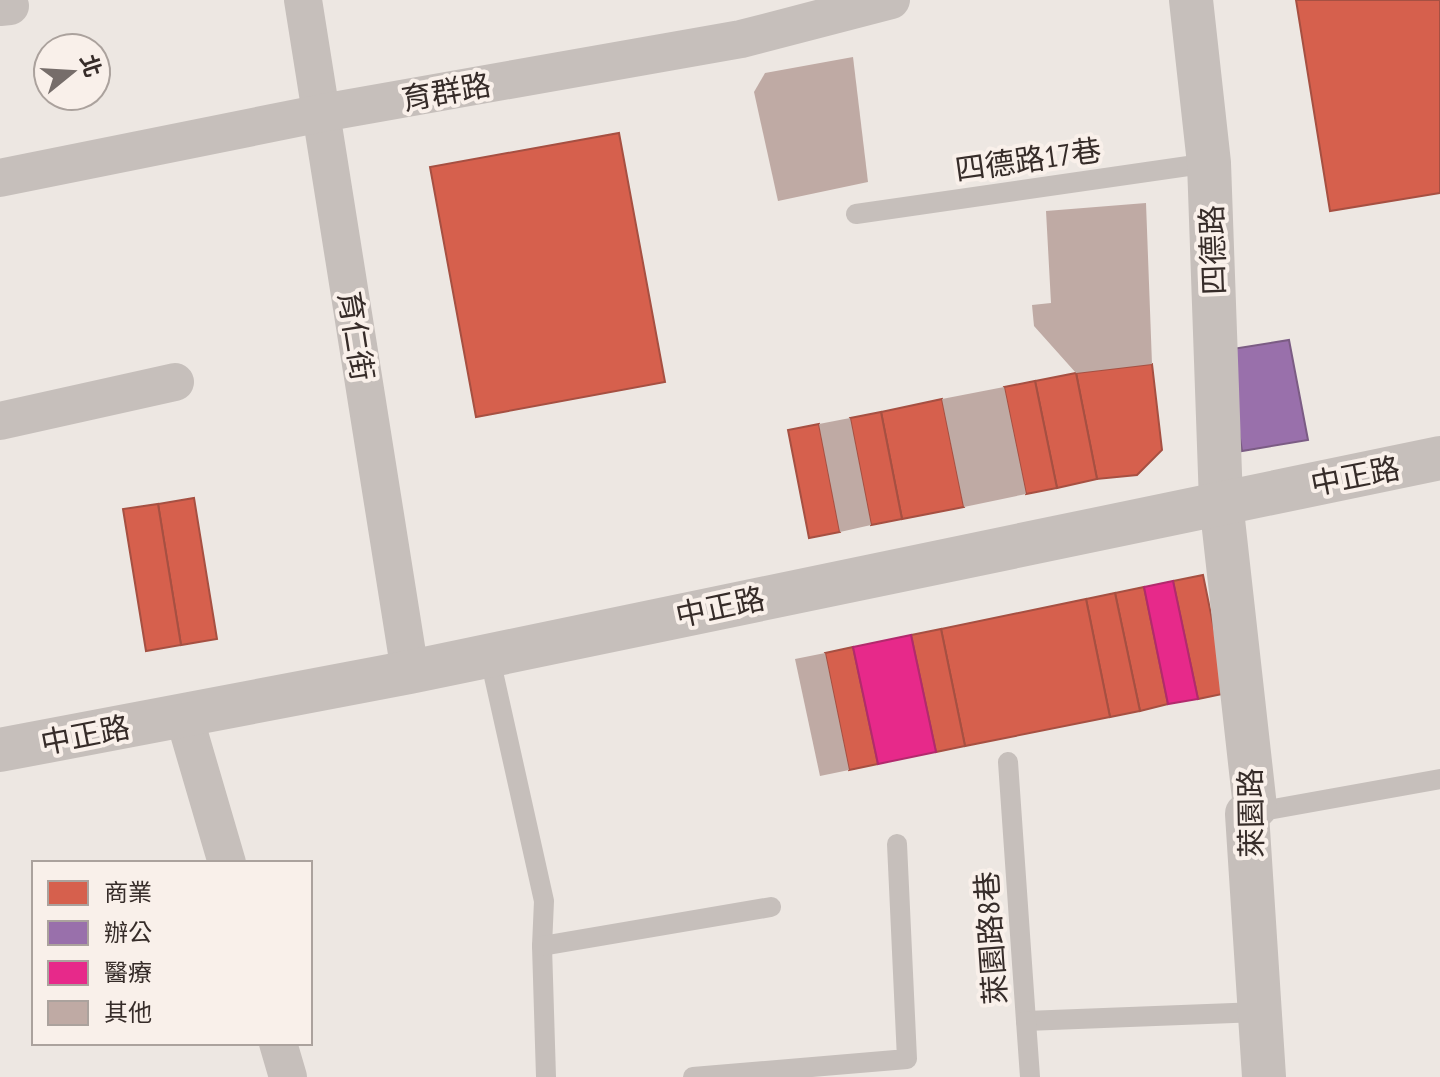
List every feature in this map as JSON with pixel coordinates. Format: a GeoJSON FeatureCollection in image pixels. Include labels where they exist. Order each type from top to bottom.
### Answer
{"type":"FeatureCollection","features":[{"type":"Feature","properties":{"kind":"street","name":"育仁街"},"geometry":{"type":"LineString","coordinates":[[303,0],[410,672]]}},
{"type":"Feature","properties":{"kind":"street","name":"育群路"},"geometry":{"type":"LineString","coordinates":[[0,178],[322,113],[741,39],[891,0]]}},
{"type":"Feature","properties":{"kind":"street","name":"四德路"},"geometry":{"type":"LineString","coordinates":[[1191,0],[1209,163],[1221,502]]}},
{"type":"Feature","properties":{"kind":"street"},"geometry":{"type":"LineString","coordinates":[[0,421],[175,382]]}},
{"type":"Feature","properties":{"kind":"street","name":"中正路"},"geometry":{"type":"LineString","coordinates":[[0,750],[410,672],[1440,458]]}},
{"type":"Feature","properties":{"kind":"street","name":"萊園路"},"geometry":{"type":"LineString","coordinates":[[1221,502],[1255,807],[1247,814],[1264,1077]]}},
{"type":"Feature","properties":{"kind":"street"},"geometry":{"type":"LineString","coordinates":[[184,716],[226,861]]}},
{"type":"Feature","properties":{"kind":"street"},"geometry":{"type":"LineString","coordinates":[[279,1045],[288,1077]]}},
{"type":"Feature","properties":{"kind":"lane","name":"四德路17巷"},"geometry":{"type":"LineString","coordinates":[[856,214],[1209,163]]}},
{"type":"Feature","properties":{"kind":"lane"},"geometry":{"type":"LineString","coordinates":[[489,654],[544,901],[542,946],[546,1077]]}},
{"type":"Feature","properties":{"kind":"lane","name":"萊園路8巷"},"geometry":{"type":"LineString","coordinates":[[1008,762],[1026,1021],[1259,1012]]}},
{"type":"Feature","properties":{"kind":"lane"},"geometry":{"type":"LineString","coordinates":[[1247,814],[1440,779]]}},
{"type":"Feature","properties":{"kind":"lane"},"geometry":{"type":"LineString","coordinates":[[693,1077],[907,1059],[897,844]]}},
{"type":"Feature","properties":{"kind":"lane"},"geometry":{"type":"LineString","coordinates":[[542,946],[771,907]]}},
{"type":"Feature","properties":{"kind":"lane"},"geometry":{"type":"LineString","coordinates":[[1026,1021],[1030,1077]]}},
{"type":"Feature","properties":{"kind":"building: 商業"},"geometry":{"type":"Polygon","coordinates":[[[1296,0],[1440,0],[1440,193],[1330,211],[1296,0]]]}},
{"type":"Feature","properties":{"kind":"building: 商業"},"geometry":{"type":"Polygon","coordinates":[[[619,133],[665,382],[476,417],[430,167],[619,133]]]}},
{"type":"Feature","properties":{"kind":"building: 商業"},"geometry":{"type":"Polygon","coordinates":[[[1152,364],[1162,450],[1137,475],[1097,479],[1076,373],[1152,364]]]}},
{"type":"Feature","properties":{"kind":"building: 商業"},"geometry":{"type":"Polygon","coordinates":[[[1076,373],[1097,479],[1057,488],[1035,381],[1076,373]]]}},
{"type":"Feature","properties":{"kind":"building: 商業"},"geometry":{"type":"Polygon","coordinates":[[[1035,381],[1057,488],[1026,494],[1004,387],[1035,381]]]}},
{"type":"Feature","properties":{"kind":"building: 商業"},"geometry":{"type":"Polygon","coordinates":[[[942,399],[964,507],[902,519],[881,412],[942,399]]]}},
{"type":"Feature","properties":{"kind":"building: 商業"},"geometry":{"type":"Polygon","coordinates":[[[881,412],[902,519],[871,525],[850,418],[881,412]]]}},
{"type":"Feature","properties":{"kind":"building: 商業"},"geometry":{"type":"Polygon","coordinates":[[[819,424],[840,532],[809,538],[788,430],[819,424]]]}},
{"type":"Feature","properties":{"kind":"building: 商業"},"geometry":{"type":"Polygon","coordinates":[[[194,498],[217,639],[181,645],[158,504],[194,498]]]}},
{"type":"Feature","properties":{"kind":"building: 商業"},"geometry":{"type":"Polygon","coordinates":[[[158,504],[181,645],[146,651],[123,509],[158,504]]]}},
{"type":"Feature","properties":{"kind":"building: 商業"},"geometry":{"type":"Polygon","coordinates":[[[1203,575],[1227,693],[1198,699],[1173,581],[1203,575]]]}},
{"type":"Feature","properties":{"kind":"building: 商業"},"geometry":{"type":"Polygon","coordinates":[[[1144,587],[1168,704],[1140,711],[1115,593],[1144,587]]]}},
{"type":"Feature","properties":{"kind":"building: 商業"},"geometry":{"type":"Polygon","coordinates":[[[1115,593],[1140,711],[1110,717],[1086,599],[1115,593]]]}},
{"type":"Feature","properties":{"kind":"building: 商業"},"geometry":{"type":"Polygon","coordinates":[[[1086,599],[1110,717],[965,746],[941,629],[1086,599]]]}},
{"type":"Feature","properties":{"kind":"building: 商業"},"geometry":{"type":"Polygon","coordinates":[[[941,629],[965,746],[936,752],[911,635],[941,629]]]}},
{"type":"Feature","properties":{"kind":"building: 商業"},"geometry":{"type":"Polygon","coordinates":[[[853,647],[878,764],[849,770],[825,653],[853,647]]]}},
{"type":"Feature","properties":{"kind":"building: 辦公"},"geometry":{"type":"Polygon","coordinates":[[[1289,340],[1308,440],[1242,451],[1226,350],[1289,340]]]}},
{"type":"Feature","properties":{"kind":"building: 醫療"},"geometry":{"type":"Polygon","coordinates":[[[1173,581],[1198,699],[1168,704],[1144,587],[1173,581]]]}},
{"type":"Feature","properties":{"kind":"building: 醫療"},"geometry":{"type":"Polygon","coordinates":[[[911,635],[936,752],[878,764],[853,647],[911,635]]]}},
{"type":"Feature","properties":{"kind":"building: 其他"},"geometry":{"type":"Polygon","coordinates":[[[853,57],[868,182],[778,201],[754,92],[765,73],[853,57]]]}},
{"type":"Feature","properties":{"kind":"building: 其他"},"geometry":{"type":"Polygon","coordinates":[[[1146,203],[1152,364],[1076,373],[1034,326],[1032,305],[1051,303],[1046,211],[1146,203]]]}},
{"type":"Feature","properties":{"kind":"building: 其他"},"geometry":{"type":"Polygon","coordinates":[[[1004,387],[1026,494],[964,507],[942,399],[1004,387]]]}},
{"type":"Feature","properties":{"kind":"building: 其他"},"geometry":{"type":"Polygon","coordinates":[[[850,418],[871,525],[840,532],[819,424],[850,418]]]}},
{"type":"Feature","properties":{"kind":"building: 其他"},"geometry":{"type":"Polygon","coordinates":[[[825,653],[849,770],[820,776],[795,659],[825,653]]]}}]}
